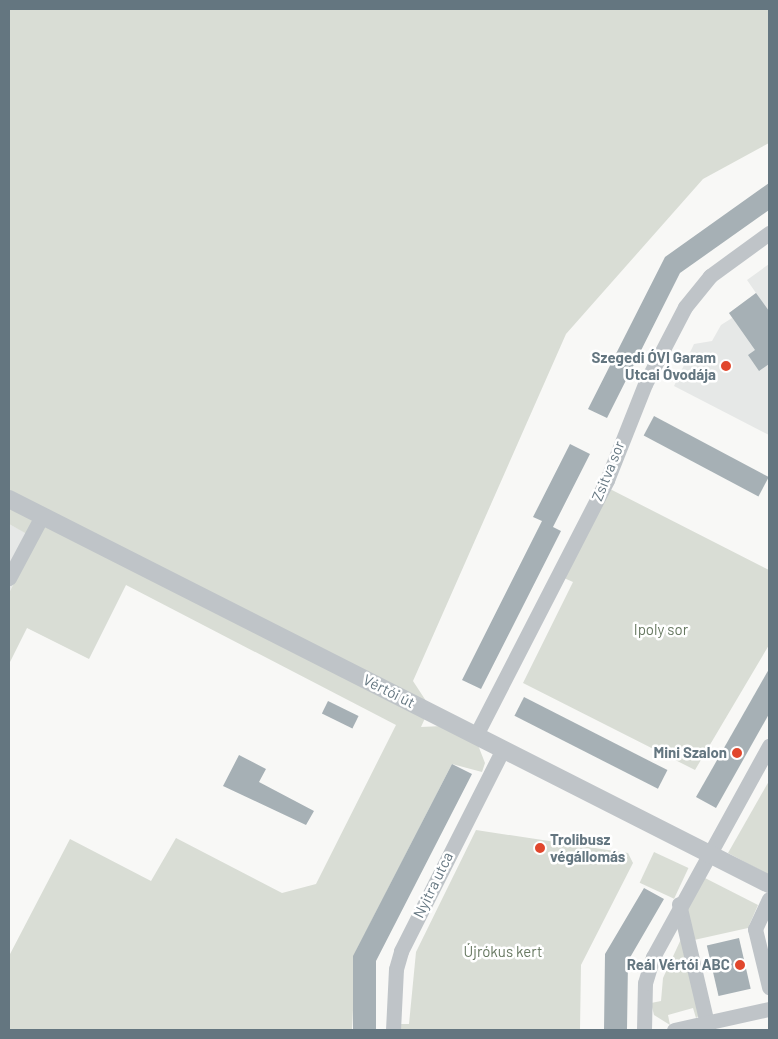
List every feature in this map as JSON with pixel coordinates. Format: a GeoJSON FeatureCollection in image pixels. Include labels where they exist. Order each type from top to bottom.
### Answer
{"type":"FeatureCollection","features":[{"type":"Feature","properties":{"kind":"street","name":"Zsitva sor"},"geometry":{"type":"LineString","coordinates":[[476,735],[607,480],[645,384],[684,307],[710,276],[769,232]]}},
{"type":"Feature","properties":{"kind":"street","name":"Vértói út"},"geometry":{"type":"LineString","coordinates":[[9,499],[769,884]]}},
{"type":"Feature","properties":{"kind":"street"},"geometry":{"type":"LineString","coordinates":[[9,578],[42,516]]}},
{"type":"Feature","properties":{"kind":"street"},"geometry":{"type":"LineString","coordinates":[[644,1030],[645,983],[653,957],[707,853],[769,746]]}},
{"type":"Feature","properties":{"kind":"street","name":"Nyitra utca"},"geometry":{"type":"LineString","coordinates":[[393,1030],[396,969],[401,951],[503,749]]}},
{"type":"Feature","properties":{"kind":"street"},"geometry":{"type":"LineString","coordinates":[[769,899],[756,929],[769,987]]}},
{"type":"Feature","properties":{"kind":"street"},"geometry":{"type":"LineString","coordinates":[[679,904],[707,1023]]}},
{"type":"Feature","properties":{"kind":"street"},"geometry":{"type":"LineString","coordinates":[[674,1030],[769,1009]]}},
{"type":"Feature","properties":{"kind":"shaded area","name":"Szegedi ÓVI Garam Utcai Óvodája"},"geometry":{"type":"Polygon","coordinates":[[[769,264],[769,435],[674,386],[694,344],[712,341],[721,325],[732,318],[729,313],[756,293],[747,280],[769,264]]]}},
{"type":"Feature","properties":{"kind":"shaded area"},"geometry":{"type":"Polygon","coordinates":[[[9,524],[36,538],[9,593],[9,524]]]}},
{"type":"Feature","properties":{"kind":"green space"},"geometry":{"type":"Polygon","coordinates":[[[9,9],[769,9],[769,143],[703,179],[566,334],[413,681],[430,707],[421,727],[442,726],[478,745],[485,763],[482,772],[452,764],[356,951],[352,1030],[9,1030],[9,956],[70,839],[151,881],[176,838],[282,893],[316,884],[396,725],[126,585],[89,659],[27,628],[9,664],[9,593],[36,539],[9,524],[9,9]]]}},
{"type":"Feature","properties":{"kind":"green space","name":"Ipoly sor"},"geometry":{"type":"Polygon","coordinates":[[[610,489],[769,570],[769,645],[695,770],[523,683],[573,582],[564,578],[610,489]]]}},
{"type":"Feature","properties":{"kind":"green space"},"geometry":{"type":"Polygon","coordinates":[[[769,781],[769,875],[728,853],[769,781]]]}},
{"type":"Feature","properties":{"kind":"green space","name":"Újrókus kert"},"geometry":{"type":"Polygon","coordinates":[[[476,830],[628,853],[633,863],[581,965],[580,1030],[399,1030],[399,1024],[409,1024],[416,952],[476,830]]]}},
{"type":"Feature","properties":{"kind":"green space"},"geometry":{"type":"Polygon","coordinates":[[[654,852],[688,868],[674,899],[640,883],[654,852]]]}},
{"type":"Feature","properties":{"kind":"green space"},"geometry":{"type":"Polygon","coordinates":[[[703,877],[758,905],[748,928],[694,940],[685,907],[703,877]]]}},
{"type":"Feature","properties":{"kind":"green space"},"geometry":{"type":"Polygon","coordinates":[[[682,937],[700,1015],[696,1018],[693,1008],[668,1015],[670,1025],[654,1015],[651,1003],[661,1001],[663,978],[682,937]]]}},
{"type":"Feature","properties":{"kind":"building"},"geometry":{"type":"Polygon","coordinates":[[[769,183],[769,210],[680,273],[607,418],[588,409],[665,257],[769,183]]]}},
{"type":"Feature","properties":{"kind":"building"},"geometry":{"type":"Polygon","coordinates":[[[756,293],[769,311],[769,364],[759,371],[748,355],[755,350],[729,313],[756,293]]]}},
{"type":"Feature","properties":{"kind":"building"},"geometry":{"type":"Polygon","coordinates":[[[654,416],[769,477],[758,496],[644,435],[654,416]]]}},
{"type":"Feature","properties":{"kind":"building"},"geometry":{"type":"Polygon","coordinates":[[[570,444],[590,454],[553,527],[561,531],[481,689],[462,680],[542,521],[533,517],[570,444]]]}},
{"type":"Feature","properties":{"kind":"building"},"geometry":{"type":"Polygon","coordinates":[[[769,669],[769,714],[716,808],[696,797],[769,669]]]}},
{"type":"Feature","properties":{"kind":"building"},"geometry":{"type":"Polygon","coordinates":[[[524,697],[667,770],[658,789],[514,716],[524,697]]]}},
{"type":"Feature","properties":{"kind":"building"},"geometry":{"type":"Polygon","coordinates":[[[328,701],[359,716],[352,728],[322,714],[328,701]]]}},
{"type":"Feature","properties":{"kind":"building"},"geometry":{"type":"Polygon","coordinates":[[[239,755],[266,769],[259,782],[314,811],[306,825],[223,786],[239,755]]]}},
{"type":"Feature","properties":{"kind":"building"},"geometry":{"type":"Polygon","coordinates":[[[452,764],[472,774],[376,961],[376,1030],[353,1030],[353,956],[452,764]]]}},
{"type":"Feature","properties":{"kind":"building"},"geometry":{"type":"Polygon","coordinates":[[[644,888],[664,899],[628,961],[627,1030],[604,1030],[605,954],[644,888]]]}},
{"type":"Feature","properties":{"kind":"building"},"geometry":{"type":"Polygon","coordinates":[[[739,938],[751,989],[719,996],[707,945],[739,938]]]}},
{"type":"Feature","properties":{"kind":"place","name":"Szegedi ÓVI Garam Utcai Óvodája"},"geometry":{"type":"Point","coordinates":[726,366]}},
{"type":"Feature","properties":{"kind":"place","name":"Mini Szalon"},"geometry":{"type":"Point","coordinates":[737,753]}},
{"type":"Feature","properties":{"kind":"place","name":"Trolibusz végállomás"},"geometry":{"type":"Point","coordinates":[540,848]}},
{"type":"Feature","properties":{"kind":"place","name":"Reál Vértói ABC"},"geometry":{"type":"Point","coordinates":[740,965]}}]}
